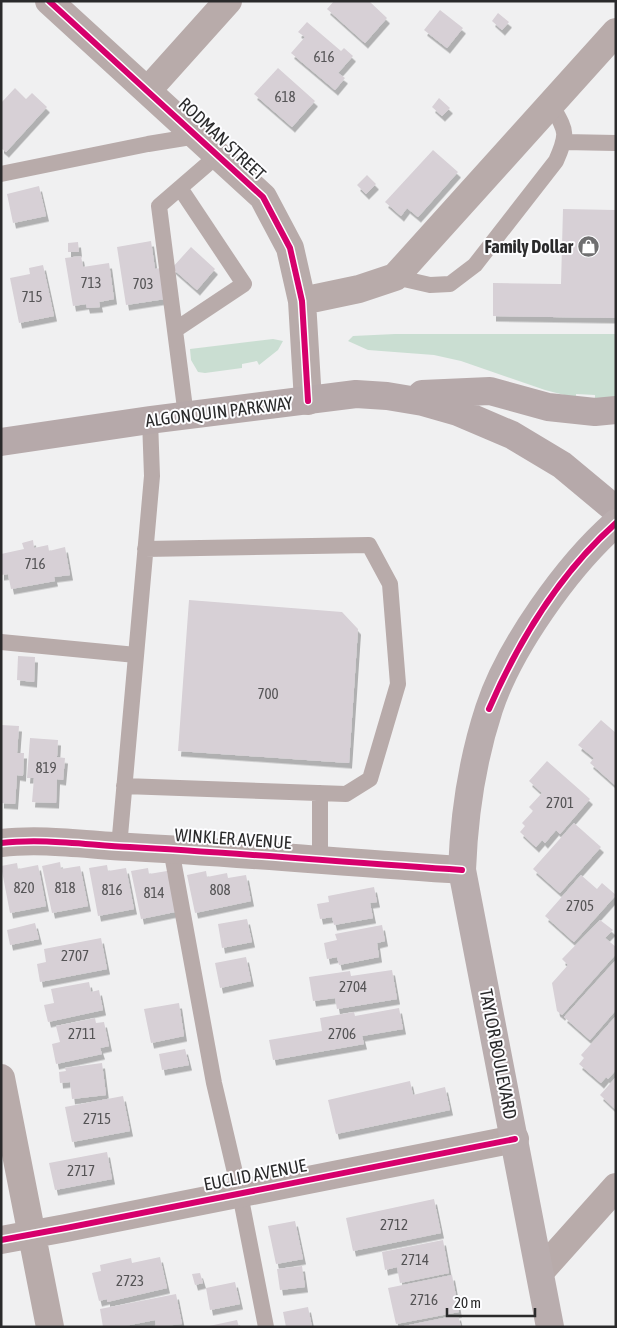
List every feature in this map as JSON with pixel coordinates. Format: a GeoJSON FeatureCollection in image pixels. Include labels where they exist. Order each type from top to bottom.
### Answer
{"type":"FeatureCollection","features":[{"type":"Feature","properties":{"kind":"main road"},"geometry":{"type":"LineString","coordinates":[[387,396],[490,391],[548,407],[595,412],[616,410]]}},
{"type":"Feature","properties":{"kind":"main road","name":"ALGONQUIN PARKWAY"},"geometry":{"type":"LineString","coordinates":[[1,442],[150,420],[356,394],[387,396],[423,402],[458,412],[512,435],[562,465],[616,510]]}},
{"type":"Feature","properties":{"kind":"main road"},"geometry":{"type":"LineString","coordinates":[[462,870],[463,841],[471,777],[489,709],[504,675],[523,639],[547,604],[595,541],[616,523]]}},
{"type":"Feature","properties":{"kind":"main road","name":"TAYLOR BOULEVARD"},"geometry":{"type":"LineString","coordinates":[[462,870],[550,1327]]}},
{"type":"Feature","properties":{"kind":"street","name":"RODMAN STREET"},"geometry":{"type":"LineString","coordinates":[[49,1],[263,197],[290,248],[302,301],[308,401]]}},
{"type":"Feature","properties":{"kind":"street"},"geometry":{"type":"LineString","coordinates":[[148,90],[228,1]]}},
{"type":"Feature","properties":{"kind":"street"},"geometry":{"type":"LineString","coordinates":[[302,301],[359,289],[395,277],[616,32]]}},
{"type":"Feature","properties":{"kind":"street","name":"WINKLER AVENUE"},"geometry":{"type":"LineString","coordinates":[[1,843],[41,842],[171,849],[462,870]]}},
{"type":"Feature","properties":{"kind":"street"},"geometry":{"type":"LineString","coordinates":[[1,1078],[50,1327]]}},
{"type":"Feature","properties":{"kind":"street","name":"EUCLID AVENUE"},"geometry":{"type":"LineString","coordinates":[[1,1240],[515,1139]]}},
{"type":"Feature","properties":{"kind":"street"},"geometry":{"type":"LineString","coordinates":[[540,1272],[616,1187]]}},
{"type":"Feature","properties":{"kind":"lane"},"geometry":{"type":"LineString","coordinates":[[395,277],[430,285],[450,284],[475,265],[556,161],[564,142],[564,126],[551,104]]}},
{"type":"Feature","properties":{"kind":"lane"},"geometry":{"type":"LineString","coordinates":[[1,174],[197,136]]}},
{"type":"Feature","properties":{"kind":"lane"},"geometry":{"type":"LineString","coordinates":[[564,142],[616,143]]}},
{"type":"Feature","properties":{"kind":"lane"},"geometry":{"type":"LineString","coordinates":[[186,416],[159,206],[218,155]]}},
{"type":"Feature","properties":{"kind":"lane"},"geometry":{"type":"LineString","coordinates":[[175,330],[244,284],[180,188]]}},
{"type":"Feature","properties":{"kind":"lane"},"geometry":{"type":"LineString","coordinates":[[119,847],[152,476],[150,420]]}},
{"type":"Feature","properties":{"kind":"lane"},"geometry":{"type":"LineString","coordinates":[[124,786],[346,794],[370,778],[398,684],[390,584],[370,545],[145,549]]}},
{"type":"Feature","properties":{"kind":"lane"},"geometry":{"type":"LineString","coordinates":[[1,642],[136,655]]}},
{"type":"Feature","properties":{"kind":"lane"},"geometry":{"type":"LineString","coordinates":[[320,793],[320,861]]}},
{"type":"Feature","properties":{"kind":"lane"},"geometry":{"type":"LineString","coordinates":[[171,849],[214,1082],[240,1194],[266,1327]]}},
{"type":"Feature","properties":{"kind":"green space"},"geometry":{"type":"Polygon","coordinates":[[[395,334],[616,334],[616,398],[595,399],[595,395],[576,394],[576,398],[545,390],[461,361],[434,355],[368,350],[348,341],[353,336],[395,334]]]}},
{"type":"Feature","properties":{"kind":"green space"},"geometry":{"type":"Polygon","coordinates":[[[273,339],[283,341],[278,350],[259,365],[257,361],[242,364],[242,368],[205,373],[198,372],[191,360],[190,349],[273,339]]]}},
{"type":"Feature","properties":{"kind":"building"},"geometry":{"type":"Polygon","coordinates":[[[334,1],[369,1],[387,18],[365,43],[327,9],[334,1]]]}},
{"type":"Feature","properties":{"kind":"building"},"geometry":{"type":"Polygon","coordinates":[[[440,10],[463,28],[447,48],[424,30],[440,10]]]}},
{"type":"Feature","properties":{"kind":"building"},"geometry":{"type":"Polygon","coordinates":[[[498,13],[509,22],[502,30],[492,21],[498,13]]]}},
{"type":"Feature","properties":{"kind":"building"},"geometry":{"type":"Polygon","coordinates":[[[307,22],[341,51],[344,48],[353,56],[338,73],[345,78],[335,90],[291,53],[305,37],[298,32],[307,22]]]}},
{"type":"Feature","properties":{"kind":"building"},"geometry":{"type":"Polygon","coordinates":[[[278,68],[315,101],[292,127],[254,94],[278,68]]]}},
{"type":"Feature","properties":{"kind":"building"},"geometry":{"type":"Polygon","coordinates":[[[15,88],[26,99],[32,93],[47,107],[6,152],[1,148],[1,103],[15,88]]]}},
{"type":"Feature","properties":{"kind":"building"},"geometry":{"type":"Polygon","coordinates":[[[439,98],[450,108],[442,116],[432,107],[439,98]]]}},
{"type":"Feature","properties":{"kind":"building"},"geometry":{"type":"Polygon","coordinates":[[[433,150],[458,172],[418,217],[407,208],[401,216],[385,202],[433,150]]]}},
{"type":"Feature","properties":{"kind":"building"},"geometry":{"type":"Polygon","coordinates":[[[367,175],[376,184],[366,194],[357,185],[367,175]]]}},
{"type":"Feature","properties":{"kind":"building"},"geometry":{"type":"Polygon","coordinates":[[[39,186],[46,216],[13,223],[7,194],[39,186]]]}},
{"type":"Feature","properties":{"kind":"building","name":"Family Dollar"},"geometry":{"type":"Polygon","coordinates":[[[563,209],[616,210],[616,318],[493,316],[493,283],[561,284],[563,209]]]}},
{"type":"Feature","properties":{"kind":"building"},"geometry":{"type":"Polygon","coordinates":[[[151,241],[155,269],[160,268],[165,299],[126,305],[117,247],[151,241]]]}},
{"type":"Feature","properties":{"kind":"building"},"geometry":{"type":"Polygon","coordinates":[[[78,242],[79,252],[68,252],[68,243],[78,242]]]}},
{"type":"Feature","properties":{"kind":"building"},"geometry":{"type":"Polygon","coordinates":[[[191,247],[215,269],[197,290],[172,268],[191,247]]]}},
{"type":"Feature","properties":{"kind":"building"},"geometry":{"type":"Polygon","coordinates":[[[81,256],[83,267],[109,263],[114,299],[99,302],[100,307],[87,308],[86,304],[73,306],[65,258],[81,256]]]}},
{"type":"Feature","properties":{"kind":"building"},"geometry":{"type":"Polygon","coordinates":[[[43,265],[54,316],[19,323],[10,278],[30,274],[29,268],[43,265]]]}},
{"type":"Feature","properties":{"kind":"building"},"geometry":{"type":"Polygon","coordinates":[[[33,540],[34,548],[48,545],[49,551],[65,547],[70,575],[54,577],[55,581],[11,589],[8,574],[1,575],[1,554],[24,549],[22,543],[33,540]]]}},
{"type":"Feature","properties":{"kind":"building"},"geometry":{"type":"Polygon","coordinates":[[[189,600],[342,612],[358,629],[349,763],[178,751],[189,600]]]}},
{"type":"Feature","properties":{"kind":"building"},"geometry":{"type":"Polygon","coordinates":[[[18,656],[35,657],[34,682],[17,680],[18,656]]]}},
{"type":"Feature","properties":{"kind":"building"},"geometry":{"type":"Polygon","coordinates":[[[601,720],[616,733],[616,786],[590,763],[594,758],[578,745],[601,720]]]}},
{"type":"Feature","properties":{"kind":"building"},"geometry":{"type":"Polygon","coordinates":[[[1,725],[19,726],[17,753],[24,753],[23,776],[17,775],[15,804],[1,803],[1,725]]]}},
{"type":"Feature","properties":{"kind":"building"},"geometry":{"type":"Polygon","coordinates":[[[30,738],[58,740],[57,757],[65,758],[63,780],[57,779],[56,803],[32,802],[34,778],[27,778],[30,738]]]}},
{"type":"Feature","properties":{"kind":"building"},"geometry":{"type":"Polygon","coordinates":[[[547,761],[590,799],[560,834],[556,830],[545,843],[542,840],[536,847],[520,832],[525,826],[522,823],[533,811],[529,807],[542,793],[529,781],[547,761]]]}},
{"type":"Feature","properties":{"kind":"building"},"geometry":{"type":"Polygon","coordinates":[[[574,823],[601,847],[560,893],[533,869],[574,823]]]}},
{"type":"Feature","properties":{"kind":"building"},"geometry":{"type":"Polygon","coordinates":[[[60,862],[61,869],[80,866],[88,906],[52,913],[42,866],[60,862]]]}},
{"type":"Feature","properties":{"kind":"building"},"geometry":{"type":"Polygon","coordinates":[[[17,863],[18,869],[38,865],[46,906],[10,913],[1,866],[17,863]]]}},
{"type":"Feature","properties":{"kind":"building"},"geometry":{"type":"Polygon","coordinates":[[[107,865],[108,871],[126,868],[134,909],[98,916],[89,868],[107,865]]]}},
{"type":"Feature","properties":{"kind":"building"},"geometry":{"type":"Polygon","coordinates":[[[148,868],[149,874],[167,871],[175,912],[141,919],[131,871],[148,868]]]}},
{"type":"Feature","properties":{"kind":"building"},"geometry":{"type":"Polygon","coordinates":[[[206,871],[207,877],[227,873],[228,878],[246,875],[251,901],[195,913],[187,875],[206,871]]]}},
{"type":"Feature","properties":{"kind":"building"},"geometry":{"type":"Polygon","coordinates":[[[581,875],[597,889],[602,883],[616,895],[574,942],[545,916],[581,875]]]}},
{"type":"Feature","properties":{"kind":"building"},"geometry":{"type":"Polygon","coordinates":[[[374,887],[377,902],[370,903],[373,918],[334,925],[332,917],[320,919],[317,904],[329,902],[328,896],[374,887]]]}},
{"type":"Feature","properties":{"kind":"building"},"geometry":{"type":"Polygon","coordinates":[[[247,919],[252,942],[222,948],[218,924],[247,919]]]}},
{"type":"Feature","properties":{"kind":"building"},"geometry":{"type":"Polygon","coordinates":[[[600,920],[613,930],[605,938],[616,947],[616,954],[562,1015],[557,1011],[552,983],[568,965],[562,959],[600,920]]]}},
{"type":"Feature","properties":{"kind":"building"},"geometry":{"type":"Polygon","coordinates":[[[35,923],[39,939],[10,945],[7,930],[35,923]]]}},
{"type":"Feature","properties":{"kind":"building"},"geometry":{"type":"Polygon","coordinates":[[[382,925],[385,941],[377,943],[379,957],[339,965],[337,957],[327,959],[324,943],[337,940],[335,934],[382,925]]]}},
{"type":"Feature","properties":{"kind":"building"},"geometry":{"type":"Polygon","coordinates":[[[101,938],[107,969],[40,982],[37,964],[46,962],[44,949],[101,938]]]}},
{"type":"Feature","properties":{"kind":"building"},"geometry":{"type":"Polygon","coordinates":[[[246,957],[251,981],[220,988],[215,963],[246,957]]]}},
{"type":"Feature","properties":{"kind":"building"},"geometry":{"type":"Polygon","coordinates":[[[615,961],[616,1010],[590,1040],[564,1017],[615,961]]]}},
{"type":"Feature","properties":{"kind":"building"},"geometry":{"type":"Polygon","coordinates":[[[392,970],[397,999],[337,1009],[335,998],[313,1001],[309,977],[350,971],[351,976],[392,970]]]}},
{"type":"Feature","properties":{"kind":"building"},"geometry":{"type":"Polygon","coordinates":[[[89,982],[91,992],[99,990],[103,1010],[48,1022],[44,1005],[54,1003],[51,989],[89,982]]]}},
{"type":"Feature","properties":{"kind":"building"},"geometry":{"type":"Polygon","coordinates":[[[179,1003],[184,1036],[151,1043],[144,1009],[179,1003]]]}},
{"type":"Feature","properties":{"kind":"building"},"geometry":{"type":"Polygon","coordinates":[[[399,1008],[403,1029],[362,1036],[364,1044],[273,1060],[269,1040],[322,1031],[320,1018],[354,1012],[355,1016],[399,1008]]]}},
{"type":"Feature","properties":{"kind":"building"},"geometry":{"type":"Polygon","coordinates":[[[616,1016],[616,1070],[608,1079],[606,1077],[601,1083],[579,1064],[584,1058],[581,1055],[616,1016]]]}},
{"type":"Feature","properties":{"kind":"building"},"geometry":{"type":"Polygon","coordinates":[[[95,1018],[96,1023],[104,1022],[109,1046],[100,1048],[102,1054],[56,1064],[52,1044],[60,1042],[56,1026],[95,1018]]]}},
{"type":"Feature","properties":{"kind":"building"},"geometry":{"type":"Polygon","coordinates":[[[185,1049],[189,1065],[162,1070],[159,1054],[185,1049]]]}},
{"type":"Feature","properties":{"kind":"building"},"geometry":{"type":"Polygon","coordinates":[[[102,1063],[106,1095],[72,1099],[70,1082],[60,1083],[59,1072],[66,1071],[65,1068],[102,1063]]]}},
{"type":"Feature","properties":{"kind":"building"},"geometry":{"type":"Polygon","coordinates":[[[616,1077],[616,1110],[600,1095],[616,1077]]]}},
{"type":"Feature","properties":{"kind":"building"},"geometry":{"type":"Polygon","coordinates":[[[410,1081],[413,1095],[445,1087],[450,1110],[336,1134],[328,1100],[410,1081]]]}},
{"type":"Feature","properties":{"kind":"building"},"geometry":{"type":"Polygon","coordinates":[[[123,1096],[130,1131],[72,1142],[65,1107],[123,1096]]]}},
{"type":"Feature","properties":{"kind":"building"},"geometry":{"type":"Polygon","coordinates":[[[107,1152],[112,1179],[55,1190],[49,1163],[107,1152]]]}},
{"type":"Feature","properties":{"kind":"building"},"geometry":{"type":"Polygon","coordinates":[[[434,1199],[441,1233],[353,1251],[346,1218],[434,1199]]]}},
{"type":"Feature","properties":{"kind":"building"},"geometry":{"type":"Polygon","coordinates":[[[295,1221],[303,1259],[276,1264],[268,1226],[295,1221]]]}},
{"type":"Feature","properties":{"kind":"building"},"geometry":{"type":"Polygon","coordinates":[[[443,1240],[449,1273],[400,1283],[397,1267],[385,1270],[382,1252],[443,1240]]]}},
{"type":"Feature","properties":{"kind":"building"},"geometry":{"type":"Polygon","coordinates":[[[160,1257],[167,1288],[107,1302],[107,1299],[99,1301],[92,1273],[101,1271],[100,1265],[131,1258],[132,1263],[160,1257]]]}},
{"type":"Feature","properties":{"kind":"building"},"geometry":{"type":"Polygon","coordinates":[[[302,1266],[305,1287],[280,1290],[277,1269],[302,1266]]]}},
{"type":"Feature","properties":{"kind":"building"},"geometry":{"type":"Polygon","coordinates":[[[200,1273],[203,1283],[195,1285],[192,1274],[200,1273]]]}},
{"type":"Feature","properties":{"kind":"building"},"geometry":{"type":"Polygon","coordinates":[[[452,1275],[459,1312],[396,1324],[388,1288],[452,1275]]]}},
{"type":"Feature","properties":{"kind":"building"},"geometry":{"type":"Polygon","coordinates":[[[235,1282],[240,1304],[210,1310],[206,1288],[235,1282]]]}},
{"type":"Feature","properties":{"kind":"building"},"geometry":{"type":"Polygon","coordinates":[[[176,1294],[182,1324],[156,1327],[155,1320],[120,1327],[103,1327],[100,1309],[176,1294]]]}},
{"type":"Feature","properties":{"kind":"building"},"geometry":{"type":"Polygon","coordinates":[[[308,1307],[312,1327],[286,1327],[283,1312],[308,1307]]]}},
{"type":"Feature","properties":{"kind":"building"},"geometry":{"type":"Polygon","coordinates":[[[458,1315],[461,1327],[404,1327],[404,1326],[458,1315]]]}},
{"type":"Feature","properties":{"kind":"building"},"geometry":{"type":"Polygon","coordinates":[[[237,1320],[239,1327],[209,1327],[209,1326],[237,1320]]]}},
{"type":"Feature","properties":{"kind":"cycle path"},"geometry":{"type":"LineString","coordinates":[[49,1],[263,197],[290,248],[302,301],[308,401]]}},
{"type":"Feature","properties":{"kind":"cycle path"},"geometry":{"type":"LineString","coordinates":[[489,709],[514,658],[543,609],[577,563],[616,523]]}},
{"type":"Feature","properties":{"kind":"cycle path"},"geometry":{"type":"LineString","coordinates":[[1,843],[33,841],[66,842],[462,870]]}},
{"type":"Feature","properties":{"kind":"cycle path"},"geometry":{"type":"LineString","coordinates":[[1,1240],[515,1139]]}},
{"type":"Feature","properties":{"kind":"place","name":"Family Dollar"},"geometry":{"type":"Point","coordinates":[589,247]}}]}
